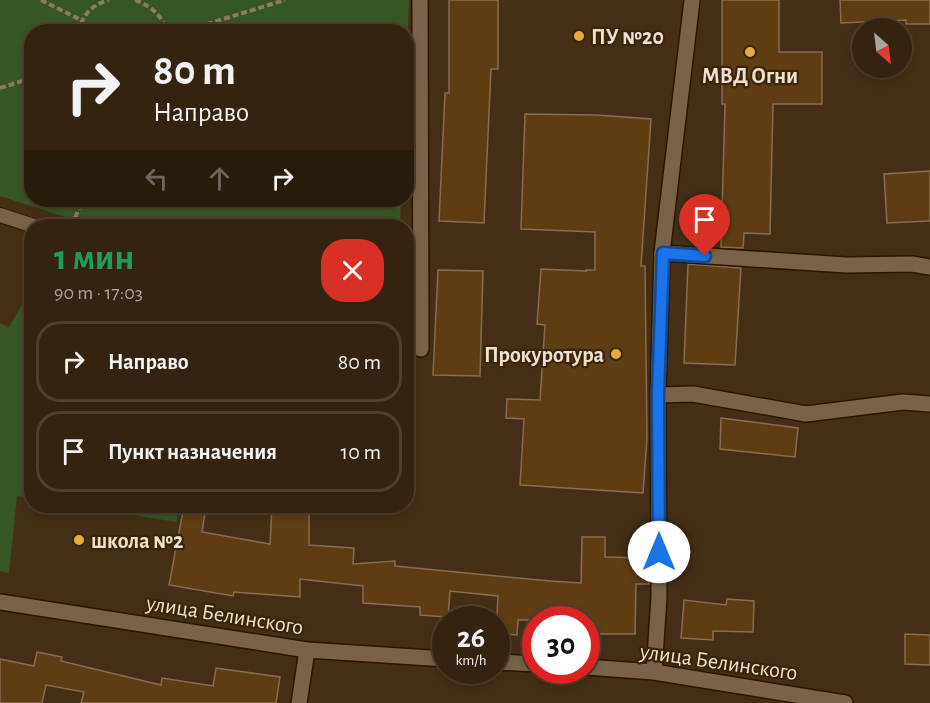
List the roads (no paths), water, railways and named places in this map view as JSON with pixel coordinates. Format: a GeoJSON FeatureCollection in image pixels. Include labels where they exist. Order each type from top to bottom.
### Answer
{"type":"FeatureCollection","features":[{"type":"Feature","properties":{"kind":"street"},"geometry":{"type":"LineString","coordinates":[[414,347],[421,349],[420,0]]}},
{"type":"Feature","properties":{"kind":"street"},"geometry":{"type":"LineString","coordinates":[[654,672],[659,597],[658,395],[663,253],[692,0]]}},
{"type":"Feature","properties":{"kind":"street"},"geometry":{"type":"LineString","coordinates":[[663,253],[846,265],[912,264],[930,267]]}},
{"type":"Feature","properties":{"kind":"street"},"geometry":{"type":"LineString","coordinates":[[658,395],[693,394],[807,414],[903,402],[930,404]]}},
{"type":"Feature","properties":{"kind":"street","name":"улица Белинского"},"geometry":{"type":"LineString","coordinates":[[0,602],[307,650],[432,657]]}},
{"type":"Feature","properties":{"kind":"street"},"geometry":{"type":"LineString","coordinates":[[299,703],[307,650]]}},
{"type":"Feature","properties":{"kind":"street","name":"улица Белинского"},"geometry":{"type":"LineString","coordinates":[[600,668],[654,672],[845,703]]}},
{"type":"Feature","properties":{"kind":"lane"},"geometry":{"type":"LineString","coordinates":[[0,215],[24,223]]}},
{"type":"Feature","properties":{"kind":"place","name":"ПУ №20"},"geometry":{"type":"Point","coordinates":[579,36]}},
{"type":"Feature","properties":{"kind":"place","name":"МВД Огни"},"geometry":{"type":"Point","coordinates":[750,52]}},
{"type":"Feature","properties":{"kind":"place","name":"Прокуротура"},"geometry":{"type":"Point","coordinates":[616,354]}},
{"type":"Feature","properties":{"kind":"place","name":"школа №2"},"geometry":{"type":"Point","coordinates":[79,540]}}]}
